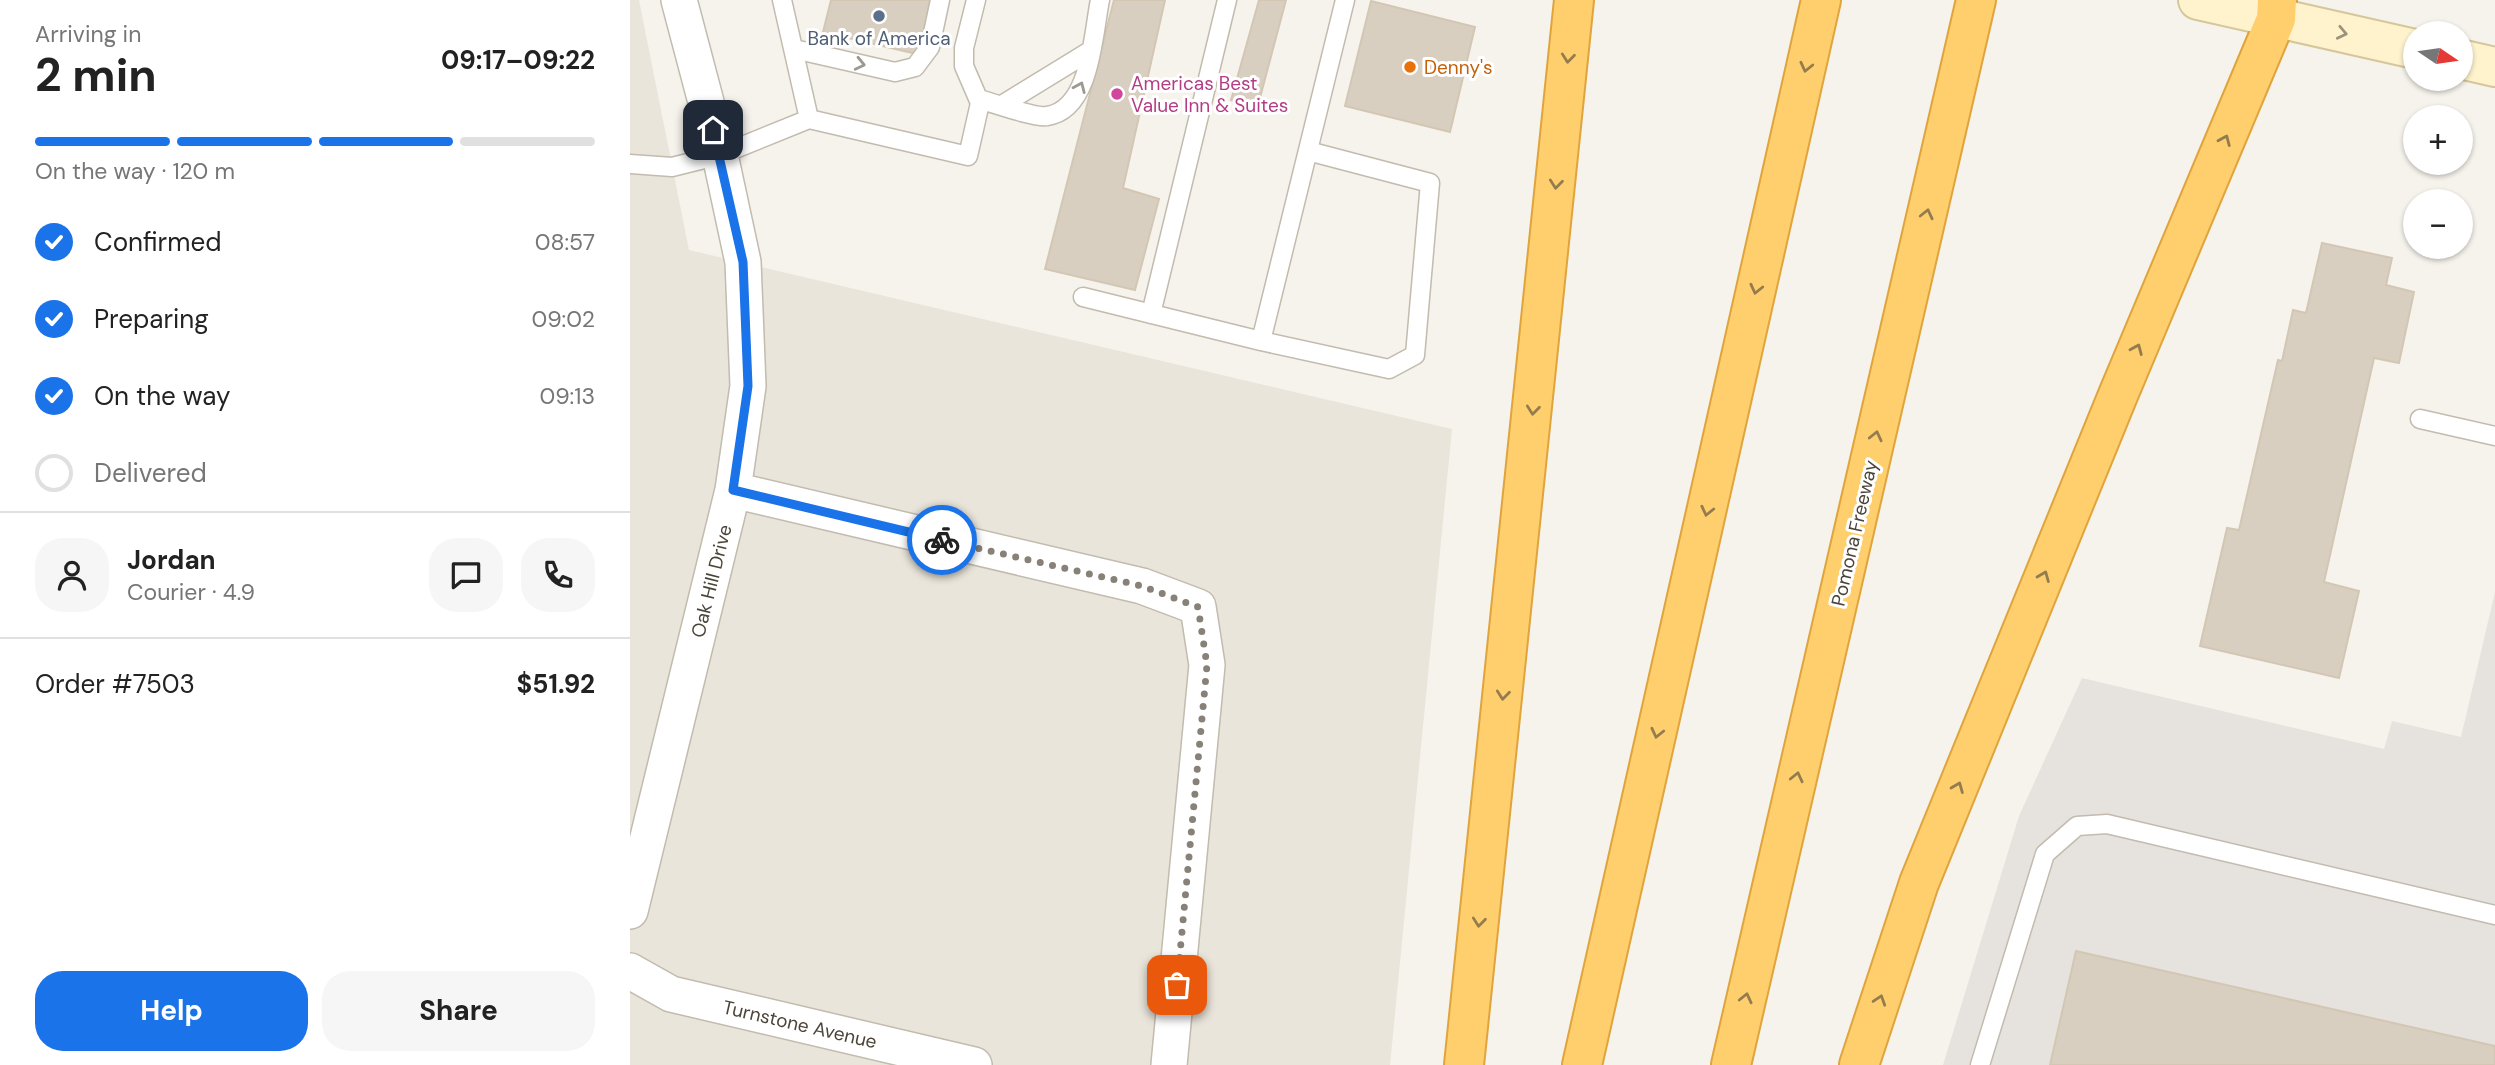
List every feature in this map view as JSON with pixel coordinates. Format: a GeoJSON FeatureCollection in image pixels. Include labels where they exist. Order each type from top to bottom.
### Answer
{"type":"FeatureCollection","features":[{"type":"Feature","properties":{"kind":"highway"},"geometry":{"type":"LineString","coordinates":[[1464,1065],[1574,0]]}},
{"type":"Feature","properties":{"kind":"highway"},"geometry":{"type":"LineString","coordinates":[[1582,1065],[1821,0]]}},
{"type":"Feature","properties":{"kind":"highway","name":"Pomona Freeway"},"geometry":{"type":"LineString","coordinates":[[1731,1065],[1976,1]]}},
{"type":"Feature","properties":{"kind":"highway"},"geometry":{"type":"LineString","coordinates":[[1859,1065],[1924,870],[2276,9]]}},
{"type":"Feature","properties":{"kind":"main road"},"geometry":{"type":"LineString","coordinates":[[2198,0],[2276,9],[2403,46]]}},
{"type":"Feature","properties":{"kind":"main road"},"geometry":{"type":"LineString","coordinates":[[2473,62],[2495,67]]}},
{"type":"Feature","properties":{"kind":"street","name":"Oak Hill Drive"},"geometry":{"type":"LineString","coordinates":[[630,911],[733,490],[748,386],[743,262],[720,155],[679,0]]}},
{"type":"Feature","properties":{"kind":"street"},"geometry":{"type":"LineString","coordinates":[[733,490],[1142,586],[1198,607],[1207,665],[1169,1065]]}},
{"type":"Feature","properties":{"kind":"street","name":"Turnstone Avenue"},"geometry":{"type":"LineString","coordinates":[[630,971],[671,994],[974,1065]]}},
{"type":"Feature","properties":{"kind":"lane"},"geometry":{"type":"LineString","coordinates":[[782,0],[809,119]]}},
{"type":"Feature","properties":{"kind":"lane"},"geometry":{"type":"LineString","coordinates":[[793,49],[895,72],[915,67],[930,47],[940,0]]}},
{"type":"Feature","properties":{"kind":"lane"},"geometry":{"type":"LineString","coordinates":[[630,164],[673,166],[720,155],[809,119],[968,156],[980,103],[964,66],[964,48],[976,0]]}},
{"type":"Feature","properties":{"kind":"lane"},"geometry":{"type":"LineString","coordinates":[[979,99],[1046,116],[1068,108],[1083,88],[1100,0]]}},
{"type":"Feature","properties":{"kind":"lane"},"geometry":{"type":"LineString","coordinates":[[1151,314],[1227,0]]}},
{"type":"Feature","properties":{"kind":"lane"},"geometry":{"type":"LineString","coordinates":[[1261,341],[1345,0]]}},
{"type":"Feature","properties":{"kind":"lane"},"geometry":{"type":"LineString","coordinates":[[1002,105],[1090,51]]}},
{"type":"Feature","properties":{"kind":"lane"},"geometry":{"type":"LineString","coordinates":[[1083,297],[1389,369],[1415,355],[1430,183],[1308,151]]}},
{"type":"Feature","properties":{"kind":"lane"},"geometry":{"type":"LineString","coordinates":[[2420,419],[2495,436]]}},
{"type":"Feature","properties":{"kind":"lane"},"geometry":{"type":"LineString","coordinates":[[1980,1065],[2045,854],[2077,826],[2107,824],[2495,915]]}},
{"type":"Feature","properties":{"kind":"shaded area"},"geometry":{"type":"Polygon","coordinates":[[[630,0],[639,0],[689,250],[1452,429],[1390,1065],[630,1065],[630,0]]]}},
{"type":"Feature","properties":{"kind":"shaded area"},"geometry":{"type":"Polygon","coordinates":[[[2495,592],[2495,1065],[1943,1065],[2019,816],[2082,678],[2384,749],[2392,721],[2461,737],[2495,592]]]}},
{"type":"Feature","properties":{"kind":"building","name":"Bank of America"},"geometry":{"type":"Polygon","coordinates":[[[831,0],[935,0],[921,55],[823,32],[831,0]]]}},
{"type":"Feature","properties":{"kind":"building","name":"Americas Best Value Inn & Suites"},"geometry":{"type":"Polygon","coordinates":[[[1114,0],[1165,0],[1123,188],[1159,199],[1135,290],[1045,269],[1114,0]]]}},
{"type":"Feature","properties":{"kind":"building","name":"Americas Best Value Inn & Suites"},"geometry":{"type":"Polygon","coordinates":[[[1259,0],[1286,0],[1257,109],[1231,100],[1259,0]]]}},
{"type":"Feature","properties":{"kind":"building","name":"Denny's"},"geometry":{"type":"Polygon","coordinates":[[[1371,1],[1475,27],[1450,132],[1345,106],[1371,1]]]}},
{"type":"Feature","properties":{"kind":"building"},"geometry":{"type":"Polygon","coordinates":[[[2322,243],[2392,258],[2386,285],[2414,292],[2399,363],[2374,358],[2324,582],[2359,591],[2339,678],[2200,646],[2227,528],[2239,530],[2278,360],[2282,361],[2293,310],[2306,313],[2322,243]]]}},
{"type":"Feature","properties":{"kind":"building"},"geometry":{"type":"Polygon","coordinates":[[[2076,951],[2495,1046],[2495,1065],[2050,1065],[2076,951]]]}},
{"type":"Feature","properties":{"kind":"way so far"},"geometry":{"type":"LineString","coordinates":[[942,540],[1142,586],[1198,607],[1207,665],[1177,985]]}},
{"type":"Feature","properties":{"kind":"place","name":"Bank of America"},"geometry":{"type":"Point","coordinates":[879,16]}},
{"type":"Feature","properties":{"kind":"place","name":"Denny's"},"geometry":{"type":"Point","coordinates":[1410,67]}},
{"type":"Feature","properties":{"kind":"place","name":"Americas Best Value Inn & Suites"},"geometry":{"type":"Point","coordinates":[1117,94]}},
{"type":"Feature","properties":{"kind":"route"},"geometry":{"type":"LineString","coordinates":[[713,130],[743,262],[748,386],[733,490],[942,540]]}}]}
